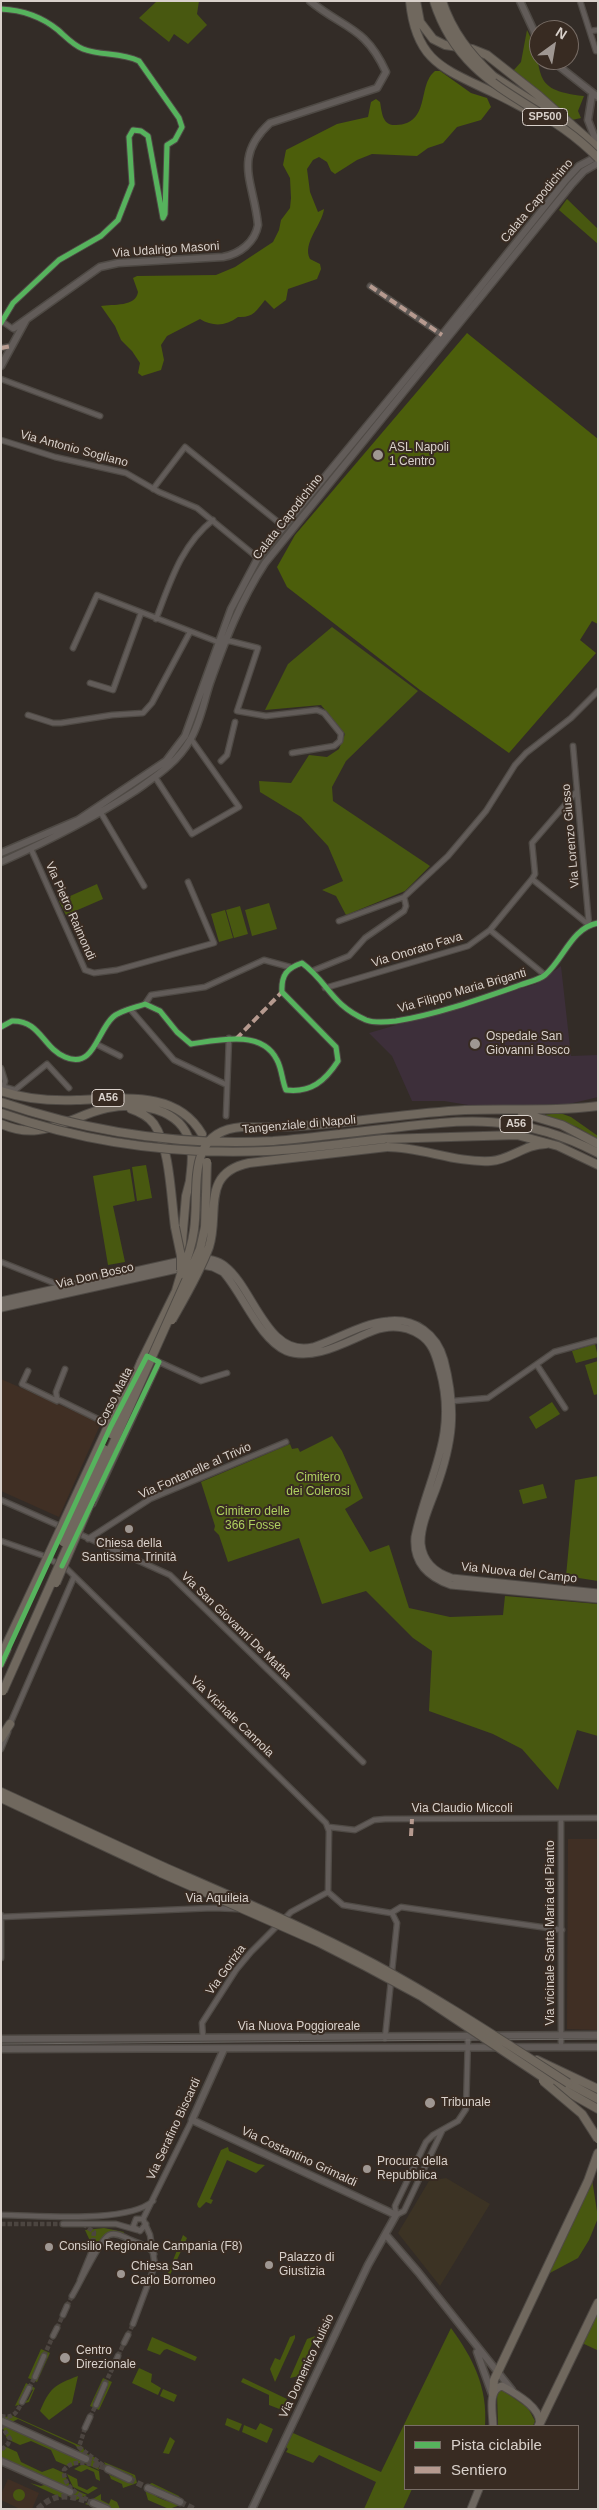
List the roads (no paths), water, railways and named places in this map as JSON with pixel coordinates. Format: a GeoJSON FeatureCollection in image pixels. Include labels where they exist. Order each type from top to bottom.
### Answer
{"type":"FeatureCollection","features":[{"type":"Feature","properties":{"kind":"highway"},"geometry":{"type":"LineString","coordinates":[[410,1],[412,22],[418,37],[428,53],[440,66],[456,76],[551,121]]}},
{"type":"Feature","properties":{"kind":"highway"},"geometry":{"type":"LineString","coordinates":[[416,1],[420,22],[433,39],[445,45],[472,49],[487,55],[576,129]]}},
{"type":"Feature","properties":{"kind":"highway","name":"SP500"},"geometry":{"type":"LineString","coordinates":[[434,1],[440,20],[453,43],[470,64],[489,81],[571,134],[598,157]]}},
{"type":"Feature","properties":{"kind":"highway","name":"SP500"},"geometry":{"type":"LineString","coordinates":[[442,1],[459,39],[475,59],[513,90],[576,129],[598,147]]}},
{"type":"Feature","properties":{"kind":"highway","name":"A56"},"geometry":{"type":"LineString","coordinates":[[2,1090],[52,1100],[126,1098],[152,1101],[182,1112],[194,1122],[202,1134]]}},
{"type":"Feature","properties":{"kind":"highway","name":"Tangenziale di Napoli"},"geometry":{"type":"LineString","coordinates":[[1,1102],[90,1127],[183,1140],[273,1141],[472,1120],[506,1122],[554,1134],[598,1153]]}},
{"type":"Feature","properties":{"kind":"highway"},"geometry":{"type":"LineString","coordinates":[[181,1274],[186,1196],[190,1180],[200,1154],[212,1137],[227,1129],[298,1128],[451,1112],[598,1106]]}},
{"type":"Feature","properties":{"kind":"highway"},"geometry":{"type":"LineString","coordinates":[[1,1124],[17,1130],[38,1130],[117,1107],[156,1110],[176,1121],[185,1131],[191,1144],[190,1180]]}},
{"type":"Feature","properties":{"kind":"highway"},"geometry":{"type":"LineString","coordinates":[[117,1107],[138,1112],[155,1126],[165,1157],[181,1256]]}},
{"type":"Feature","properties":{"kind":"highway"},"geometry":{"type":"LineString","coordinates":[[500,1110],[546,1119],[576,1131],[598,1144]]}},
{"type":"Feature","properties":{"kind":"highway"},"geometry":{"type":"LineString","coordinates":[[385,1128],[451,1112]]}},
{"type":"Feature","properties":{"kind":"highway","name":"Tangenziale di Napoli"},"geometry":{"type":"LineString","coordinates":[[1,1113],[73,1134],[171,1150],[268,1150],[394,1138],[518,1135],[558,1146],[598,1166]]}},
{"type":"Feature","properties":{"kind":"highway"},"geometry":{"type":"LineString","coordinates":[[394,1138],[451,1158]]}},
{"type":"Feature","properties":{"kind":"highway","name":"Tangenziale di Napoli"},"geometry":{"type":"LineString","coordinates":[[451,1158],[490,1161],[535,1145],[558,1146]]}},
{"type":"Feature","properties":{"kind":"highway"},"geometry":{"type":"LineString","coordinates":[[1,1656],[112,1415],[145,1362],[204,1259],[212,1234],[214,1193],[225,1175],[236,1167],[250,1163],[387,1147],[407,1148],[451,1158]]}},
{"type":"Feature","properties":{"kind":"highway"},"geometry":{"type":"LineString","coordinates":[[1,1682],[176,1291],[194,1228],[200,1154]]}},
{"type":"Feature","properties":{"kind":"highway"},"geometry":{"type":"LineString","coordinates":[[2,1694],[82,1527],[106,1458],[145,1362],[204,1239],[207,1162]]}},
{"type":"Feature","properties":{"kind":"highway"},"geometry":{"type":"LineString","coordinates":[[1,1738],[10,1724]]}},
{"type":"Feature","properties":{"kind":"highway"},"geometry":{"type":"LineString","coordinates":[[1,1792],[328,1941],[422,1990],[598,2100]]}},
{"type":"Feature","properties":{"kind":"highway"},"geometry":{"type":"LineString","coordinates":[[1,1798],[318,1942],[365,1966],[421,1996],[522,2064],[598,2109]]}},
{"type":"Feature","properties":{"kind":"highway"},"geometry":{"type":"LineString","coordinates":[[527,2056],[598,2089]]}},
{"type":"Feature","properties":{"kind":"highway"},"geometry":{"type":"LineString","coordinates":[[522,2064],[574,2106],[588,2121],[598,2139]]}},
{"type":"Feature","properties":{"kind":"highway"},"geometry":{"type":"LineString","coordinates":[[493,2395],[493,2386],[498,2374],[584,2190],[598,2152]]}},
{"type":"Feature","properties":{"kind":"highway"},"geometry":{"type":"LineString","coordinates":[[539,2425],[598,2303]]}},
{"type":"Feature","properties":{"kind":"main road","name":"Via Udalrigo Masoni"},"geometry":{"type":"LineString","coordinates":[[16,330],[28,318],[100,267],[118,264],[223,257],[237,253],[250,243],[257,232],[258,225],[248,178],[250,148],[258,134],[270,123],[377,88],[386,72],[378,54],[364,37],[310,1]]}},
{"type":"Feature","properties":{"kind":"main road"},"geometry":{"type":"LineString","coordinates":[[520,1],[529,20]]}},
{"type":"Feature","properties":{"kind":"main road"},"geometry":{"type":"LineString","coordinates":[[563,70],[595,96],[588,120],[598,147]]}},
{"type":"Feature","properties":{"kind":"main road","name":"Calata Capodichino"},"geometry":{"type":"LineString","coordinates":[[221,642],[250,586],[265,563],[445,337],[566,180],[579,166],[598,157]]}},
{"type":"Feature","properties":{"kind":"main road","name":"Calata Capodichino"},"geometry":{"type":"LineString","coordinates":[[1,862],[99,810],[155,777],[180,756],[221,642],[231,608],[258,558],[579,176],[598,163]]}},
{"type":"Feature","properties":{"kind":"main road"},"geometry":{"type":"LineString","coordinates":[[1,366],[16,330]]}},
{"type":"Feature","properties":{"kind":"main road","name":"Via Antonio Sogliano"},"geometry":{"type":"LineString","coordinates":[[258,558],[265,563]]}},
{"type":"Feature","properties":{"kind":"main road","name":"Calata Capodichino"},"geometry":{"type":"LineString","coordinates":[[99,810],[166,761],[188,737]]}},
{"type":"Feature","properties":{"kind":"main road","name":"Calata Capodichino"},"geometry":{"type":"LineString","coordinates":[[1,853],[30,846]]}},
{"type":"Feature","properties":{"kind":"main road","name":"Via Nuova del Campo"},"geometry":{"type":"LineString","coordinates":[[194,1261],[218,1269],[233,1279],[275,1335],[284,1343],[296,1347],[313,1347],[388,1321],[402,1321],[422,1328],[433,1337],[441,1349],[453,1429],[448,1455],[422,1538],[426,1561],[440,1574],[452,1578],[598,1593]]}},
{"type":"Feature","properties":{"kind":"main road","name":"Via Don Bosco"},"geometry":{"type":"LineString","coordinates":[[4,1304],[65,1287],[194,1261]]}},
{"type":"Feature","properties":{"kind":"main road","name":"Via Don Bosco"},"geometry":{"type":"LineString","coordinates":[[4,1304],[194,1261]]}},
{"type":"Feature","properties":{"kind":"main road","name":"Via Nuova del Campo"},"geometry":{"type":"LineString","coordinates":[[450,1401],[443,1444],[415,1537],[416,1551],[421,1565],[437,1580],[451,1584],[598,1599]]}},
{"type":"Feature","properties":{"kind":"main road","name":"Via Nuova Poggioreale"},"geometry":{"type":"LineString","coordinates":[[1,2039],[385,2038],[598,2035]]}},
{"type":"Feature","properties":{"kind":"main road"},"geometry":{"type":"LineString","coordinates":[[223,2038],[224,2049]]}},
{"type":"Feature","properties":{"kind":"main road","name":"Via Nuova Poggioreale"},"geometry":{"type":"LineString","coordinates":[[1,2049],[598,2047]]}},
{"type":"Feature","properties":{"kind":"main road","name":"Via Serafino Biscardi"},"geometry":{"type":"LineString","coordinates":[[192,2120],[224,2049]]}},
{"type":"Feature","properties":{"kind":"main road","name":"Via Costantino Grimaldi"},"geometry":{"type":"LineString","coordinates":[[192,2120],[396,2215]]}},
{"type":"Feature","properties":{"kind":"main road","name":"Via Domenico Aulisio"},"geometry":{"type":"LineString","coordinates":[[252,2509],[368,2266],[396,2215]]}},
{"type":"Feature","properties":{"kind":"main road"},"geometry":{"type":"LineString","coordinates":[[386,2235],[418,2272],[498,2374],[537,2413],[539,2425]]}},
{"type":"Feature","properties":{"kind":"main road"},"geometry":{"type":"LineString","coordinates":[[475,2346],[493,2395],[493,2425]]}},
{"type":"Feature","properties":{"kind":"main road"},"geometry":{"type":"LineString","coordinates":[[493,2395],[497,2388],[502,2386],[519,2396]]}},
{"type":"Feature","properties":{"kind":"main road"},"geometry":{"type":"LineString","coordinates":[[2,2421],[86,2459]]}},
{"type":"Feature","properties":{"kind":"main road"},"geometry":{"type":"LineString","coordinates":[[1,2461],[70,2492]]}},
{"type":"Feature","properties":{"kind":"main road"},"geometry":{"type":"LineString","coordinates":[[108,2470],[129,2479]]}},
{"type":"Feature","properties":{"kind":"main road"},"geometry":{"type":"LineString","coordinates":[[148,2488],[180,2502]]}},
{"type":"Feature","properties":{"kind":"main road"},"geometry":{"type":"LineString","coordinates":[[476,2499],[479,2490]]}},
{"type":"Feature","properties":{"kind":"main road"},"geometry":{"type":"LineString","coordinates":[[471,2509],[482,2490]]}},
{"type":"Feature","properties":{"kind":"main road"},"geometry":{"type":"LineString","coordinates":[[93,2503],[107,2509]]}},
{"type":"Feature","properties":{"kind":"street"},"geometry":{"type":"LineString","coordinates":[[580,1],[596,51]]}},
{"type":"Feature","properties":{"kind":"street"},"geometry":{"type":"LineString","coordinates":[[1,9],[24,12],[45,21],[81,48],[97,54],[131,57],[139,61],[179,118],[182,127],[175,140],[167,146],[165,214],[163,218],[148,136],[141,131],[133,130],[129,137],[132,184],[118,220],[102,236],[59,260],[13,303],[2,322],[16,330]]}},
{"type":"Feature","properties":{"kind":"street"},"geometry":{"type":"LineString","coordinates":[[590,31],[598,30]]}},
{"type":"Feature","properties":{"kind":"street"},"geometry":{"type":"LineString","coordinates":[[370,286],[445,337]]}},
{"type":"Feature","properties":{"kind":"street"},"geometry":{"type":"LineString","coordinates":[[1,348],[11,345]]}},
{"type":"Feature","properties":{"kind":"street"},"geometry":{"type":"LineString","coordinates":[[1,379],[100,416]]}},
{"type":"Feature","properties":{"kind":"street","name":"Via Antonio Sogliano"},"geometry":{"type":"LineString","coordinates":[[1,440],[55,457],[126,473],[153,489],[197,508],[258,558]]}},
{"type":"Feature","properties":{"kind":"street"},"geometry":{"type":"LineString","coordinates":[[153,489],[185,446],[284,526]]}},
{"type":"Feature","properties":{"kind":"street"},"geometry":{"type":"LineString","coordinates":[[156,619],[183,554],[202,529],[212,520]]}},
{"type":"Feature","properties":{"kind":"street"},"geometry":{"type":"LineString","coordinates":[[72,648],[97,595],[190,632],[221,642],[230,641],[258,648],[237,712],[266,716],[318,710],[324,713],[340,734],[340,741],[334,746],[292,753]]}},
{"type":"Feature","properties":{"kind":"street"},"geometry":{"type":"LineString","coordinates":[[90,682],[112,690],[141,613]]}},
{"type":"Feature","properties":{"kind":"street"},"geometry":{"type":"LineString","coordinates":[[28,715],[53,723],[61,723],[146,712],[190,632]]}},
{"type":"Feature","properties":{"kind":"street"},"geometry":{"type":"LineString","coordinates":[[339,921],[404,897],[448,856],[486,811],[515,765],[526,753],[571,718],[598,691]]}},
{"type":"Feature","properties":{"kind":"street"},"geometry":{"type":"LineString","coordinates":[[221,761],[227,755],[235,722]]}},
{"type":"Feature","properties":{"kind":"street"},"geometry":{"type":"LineString","coordinates":[[155,777],[192,834],[238,806],[188,737]]}},
{"type":"Feature","properties":{"kind":"street","name":"Via Lorenzo Giusso"},"geometry":{"type":"LineString","coordinates":[[573,746],[589,925]]}},
{"type":"Feature","properties":{"kind":"street"},"geometry":{"type":"LineString","coordinates":[[577,791],[532,843],[535,874],[532,879],[589,925],[598,924]]}},
{"type":"Feature","properties":{"kind":"street"},"geometry":{"type":"LineString","coordinates":[[99,810],[144,886]]}},
{"type":"Feature","properties":{"kind":"street","name":"Via Pietro Raimondi"},"geometry":{"type":"LineString","coordinates":[[30,846],[85,970],[94,973],[117,970],[214,943],[188,882]]}},
{"type":"Feature","properties":{"kind":"street","name":"Via Onorato Fava"},"geometry":{"type":"LineString","coordinates":[[325,988],[468,946],[490,930],[532,879]]}},
{"type":"Feature","properties":{"kind":"street"},"geometry":{"type":"LineString","coordinates":[[1,1027],[12,1021],[28,1024],[42,1034],[60,1054],[70,1059],[82,1059],[96,1044],[110,1020],[118,1013],[145,1004],[151,995],[205,987],[264,960],[290,967],[302,963],[312,971],[349,956],[365,938],[404,911],[406,906],[404,897]]}},
{"type":"Feature","properties":{"kind":"street","name":"Via Filippo Maria Briganti"},"geometry":{"type":"LineString","coordinates":[[312,971],[325,988],[347,1010],[368,1021],[393,1021],[502,992],[545,975],[580,932],[589,925]]}},
{"type":"Feature","properties":{"kind":"street"},"geometry":{"type":"LineString","coordinates":[[490,930],[545,975]]}},
{"type":"Feature","properties":{"kind":"street"},"geometry":{"type":"LineString","coordinates":[[145,1004],[160,1011],[177,1032],[191,1044],[229,1038],[255,1041],[272,1050],[279,1062],[281,1078],[286,1090],[310,1089],[330,1074],[338,1061],[336,1047],[282,992],[281,979],[290,967]]}},
{"type":"Feature","properties":{"kind":"street"},"geometry":{"type":"LineString","coordinates":[[130,1009],[174,1060],[227,1085]]}},
{"type":"Feature","properties":{"kind":"street"},"geometry":{"type":"LineString","coordinates":[[226,1116],[229,1038]]}},
{"type":"Feature","properties":{"kind":"street"},"geometry":{"type":"LineString","coordinates":[[96,1044],[120,1056]]}},
{"type":"Feature","properties":{"kind":"street"},"geometry":{"type":"LineString","coordinates":[[1,1068],[5,1081],[2,1090],[15,1090],[47,1064],[70,1088]]}},
{"type":"Feature","properties":{"kind":"street"},"geometry":{"type":"LineString","coordinates":[[1,1262],[65,1287]]}},
{"type":"Feature","properties":{"kind":"street"},"geometry":{"type":"LineString","coordinates":[[450,1401],[488,1398],[554,1352],[598,1340]]}},
{"type":"Feature","properties":{"kind":"street","name":"Corso Malta"},"geometry":{"type":"LineString","coordinates":[[1,1664],[111,1426],[147,1356],[159,1362],[91,1509],[76,1533],[62,1566]]}},
{"type":"Feature","properties":{"kind":"street"},"geometry":{"type":"LineString","coordinates":[[159,1362],[201,1381],[227,1373]]}},
{"type":"Feature","properties":{"kind":"street"},"geometry":{"type":"LineString","coordinates":[[537,1365],[565,1408]]}},
{"type":"Feature","properties":{"kind":"street"},"geometry":{"type":"LineString","coordinates":[[60,1402],[56,1392],[65,1369]]}},
{"type":"Feature","properties":{"kind":"street"},"geometry":{"type":"LineString","coordinates":[[28,1371],[22,1384],[126,1433]]}},
{"type":"Feature","properties":{"kind":"street","name":"Via Fontanelle al Trivio"},"geometry":{"type":"LineString","coordinates":[[88,1539],[150,1499],[286,1442]]}},
{"type":"Feature","properties":{"kind":"street","name":"Via San Giovanni De Matha"},"geometry":{"type":"LineString","coordinates":[[1,1500],[170,1575],[363,1762]]}},
{"type":"Feature","properties":{"kind":"street","name":"Via Vicinale Cannola"},"geometry":{"type":"LineString","coordinates":[[1,1541],[49,1559],[62,1566],[329,1827]]}},
{"type":"Feature","properties":{"kind":"street"},"geometry":{"type":"LineString","coordinates":[[1,1749],[74,1577]]}},
{"type":"Feature","properties":{"kind":"street","name":"Via Claudio Miccoli"},"geometry":{"type":"LineString","coordinates":[[329,1827],[355,1830],[374,1820],[386,1819],[598,1818]]}},
{"type":"Feature","properties":{"kind":"street","name":"Via vicinale Santa Maria del Pianto"},"geometry":{"type":"LineString","coordinates":[[561,1819],[561,2047]]}},
{"type":"Feature","properties":{"kind":"street"},"geometry":{"type":"LineString","coordinates":[[329,1827],[328,1892],[343,1906],[392,1913],[401,1907],[562,1930]]}},
{"type":"Feature","properties":{"kind":"street"},"geometry":{"type":"LineString","coordinates":[[281,1920],[293,1910],[328,1892]]}},
{"type":"Feature","properties":{"kind":"street","name":"Via Aquileia"},"geometry":{"type":"LineString","coordinates":[[1,1917],[213,1908],[252,1909],[281,1920]]}},
{"type":"Feature","properties":{"kind":"street"},"geometry":{"type":"LineString","coordinates":[[385,2038],[397,1923],[392,1913]]}},
{"type":"Feature","properties":{"kind":"street"},"geometry":{"type":"LineString","coordinates":[[1,1917],[1,1958]]}},
{"type":"Feature","properties":{"kind":"street","name":"Via Gorizia"},"geometry":{"type":"LineString","coordinates":[[203,2038],[202,2023],[236,1970],[281,1920]]}},
{"type":"Feature","properties":{"kind":"street"},"geometry":{"type":"LineString","coordinates":[[442,2131],[404,2211],[396,2215],[395,2206],[421,2150],[431,2137],[461,2119],[466,2109],[468,2037]]}},
{"type":"Feature","properties":{"kind":"street","name":"Via Serafino Biscardi"},"geometry":{"type":"LineString","coordinates":[[137,2231],[133,2223],[142,2218],[153,2201],[192,2120]]}},
{"type":"Feature","properties":{"kind":"street"},"geometry":{"type":"LineString","coordinates":[[1,2215],[111,2216],[141,2210],[153,2201]]}},
{"type":"Feature","properties":{"kind":"street"},"geometry":{"type":"LineString","coordinates":[[128,2212],[142,2218],[146,2224],[154,2254],[154,2270],[132,2324]]}},
{"type":"Feature","properties":{"kind":"street"},"geometry":{"type":"LineString","coordinates":[[63,2224],[116,2224],[150,2235]]}},
{"type":"Feature","properties":{"kind":"street"},"geometry":{"type":"LineString","coordinates":[[137,2231],[144,2230],[146,2224]]}},
{"type":"Feature","properties":{"kind":"street"},"geometry":{"type":"LineString","coordinates":[[92,2251],[72,2296],[85,2276],[104,2238],[110,2234],[124,2237],[148,2247],[154,2254]]}},
{"type":"Feature","properties":{"kind":"street"},"geometry":{"type":"LineString","coordinates":[[63,2315],[67,2306]]}},
{"type":"Feature","properties":{"kind":"street"},"geometry":{"type":"LineString","coordinates":[[53,2336],[57,2328]]}},
{"type":"Feature","properties":{"kind":"street"},"geometry":{"type":"LineString","coordinates":[[124,2343],[128,2335]]}},
{"type":"Feature","properties":{"kind":"street"},"geometry":{"type":"LineString","coordinates":[[35,2377],[44,2356]]}},
{"type":"Feature","properties":{"kind":"street"},"geometry":{"type":"LineString","coordinates":[[114,2365],[118,2356]]}},
{"type":"Feature","properties":{"kind":"street"},"geometry":{"type":"LineString","coordinates":[[96,2405],[105,2384]]}},
{"type":"Feature","properties":{"kind":"street"},"geometry":{"type":"LineString","coordinates":[[22,2402],[29,2388]]}},
{"type":"Feature","properties":{"kind":"street"},"geometry":{"type":"LineString","coordinates":[[85,2428],[90,2417]]}},
{"type":"Feature","properties":{"kind":"tunnel"},"geometry":{"type":"LineString","coordinates":[[1,2224],[63,2224]]}},
{"type":"Feature","properties":{"kind":"tunnel"},"geometry":{"type":"LineString","coordinates":[[83,2224],[94,2232],[92,2251]]}},
{"type":"Feature","properties":{"kind":"tunnel"},"geometry":{"type":"LineString","coordinates":[[67,2306],[72,2296]]}},
{"type":"Feature","properties":{"kind":"tunnel"},"geometry":{"type":"LineString","coordinates":[[57,2328],[63,2315]]}},
{"type":"Feature","properties":{"kind":"tunnel"},"geometry":{"type":"LineString","coordinates":[[128,2335],[133,2324]]}},
{"type":"Feature","properties":{"kind":"tunnel"},"geometry":{"type":"LineString","coordinates":[[44,2356],[53,2336]]}},
{"type":"Feature","properties":{"kind":"tunnel"},"geometry":{"type":"LineString","coordinates":[[118,2356],[124,2343]]}},
{"type":"Feature","properties":{"kind":"tunnel"},"geometry":{"type":"LineString","coordinates":[[105,2384],[114,2365]]}},
{"type":"Feature","properties":{"kind":"tunnel"},"geometry":{"type":"LineString","coordinates":[[29,2388],[35,2377]]}},
{"type":"Feature","properties":{"kind":"tunnel"},"geometry":{"type":"LineString","coordinates":[[1,2416],[12,2416],[17,2412],[22,2402]]}},
{"type":"Feature","properties":{"kind":"tunnel"},"geometry":{"type":"LineString","coordinates":[[90,2417],[96,2405]]}},
{"type":"Feature","properties":{"kind":"tunnel"},"geometry":{"type":"LineString","coordinates":[[1,2425],[10,2439],[8,2444],[1,2450]]}},
{"type":"Feature","properties":{"kind":"tunnel"},"geometry":{"type":"LineString","coordinates":[[85,2428],[79,2447],[105,2467]]}},
{"type":"Feature","properties":{"kind":"tunnel"},"geometry":{"type":"LineString","coordinates":[[86,2459],[108,2469]]}},
{"type":"Feature","properties":{"kind":"tunnel"},"geometry":{"type":"LineString","coordinates":[[93,2503],[69,2486],[64,2476],[64,2470],[69,2466],[79,2463],[108,2469]]}},
{"type":"Feature","properties":{"kind":"tunnel"},"geometry":{"type":"LineString","coordinates":[[129,2479],[148,2488]]}},
{"type":"Feature","properties":{"kind":"tunnel"},"geometry":{"type":"LineString","coordinates":[[38,2509],[51,2499],[58,2497],[78,2498],[93,2503]]}},
{"type":"Feature","properties":{"kind":"tunnel"},"geometry":{"type":"LineString","coordinates":[[180,2502],[194,2509]]}},
{"type":"Feature","properties":{"kind":"tram line"},"geometry":{"type":"LineString","coordinates":[[1,2044],[598,2039]]}},
{"type":"Feature","properties":{"kind":"place","name":"ASL Napoli 1 Centro"},"geometry":{"type":"Point","coordinates":[378,455]}},
{"type":"Feature","properties":{"kind":"place","name":"Ospedale San Giovanni Bosco"},"geometry":{"type":"Point","coordinates":[475,1044]}},
{"type":"Feature","properties":{"kind":"place","name":"Chiesa della Santissima Trinità"},"geometry":{"type":"Point","coordinates":[129,1529]}},
{"type":"Feature","properties":{"kind":"place","name":"Tribunale"},"geometry":{"type":"Point","coordinates":[430,2103]}},
{"type":"Feature","properties":{"kind":"place","name":"Procura della Repubblica"},"geometry":{"type":"Point","coordinates":[367,2169]}},
{"type":"Feature","properties":{"kind":"place","name":"Consilio Regionale Campania (F8)"},"geometry":{"type":"Point","coordinates":[49,2247]}},
{"type":"Feature","properties":{"kind":"place","name":"Palazzo di Giustizia"},"geometry":{"type":"Point","coordinates":[269,2265]}},
{"type":"Feature","properties":{"kind":"place","name":"Chiesa San Carlo Borromeo"},"geometry":{"type":"Point","coordinates":[121,2274]}},
{"type":"Feature","properties":{"kind":"place","name":"Centro Direzionale"},"geometry":{"type":"Point","coordinates":[65,2358]}},
{"type":"Feature","properties":{"kind":"park label","name":"Cimitero dei Colerosi"},"geometry":{"type":"Point","coordinates":[318,1485]}},
{"type":"Feature","properties":{"kind":"park label","name":"Cimitero delle 366 Fosse"},"geometry":{"type":"Point","coordinates":[253,1519]}}]}
